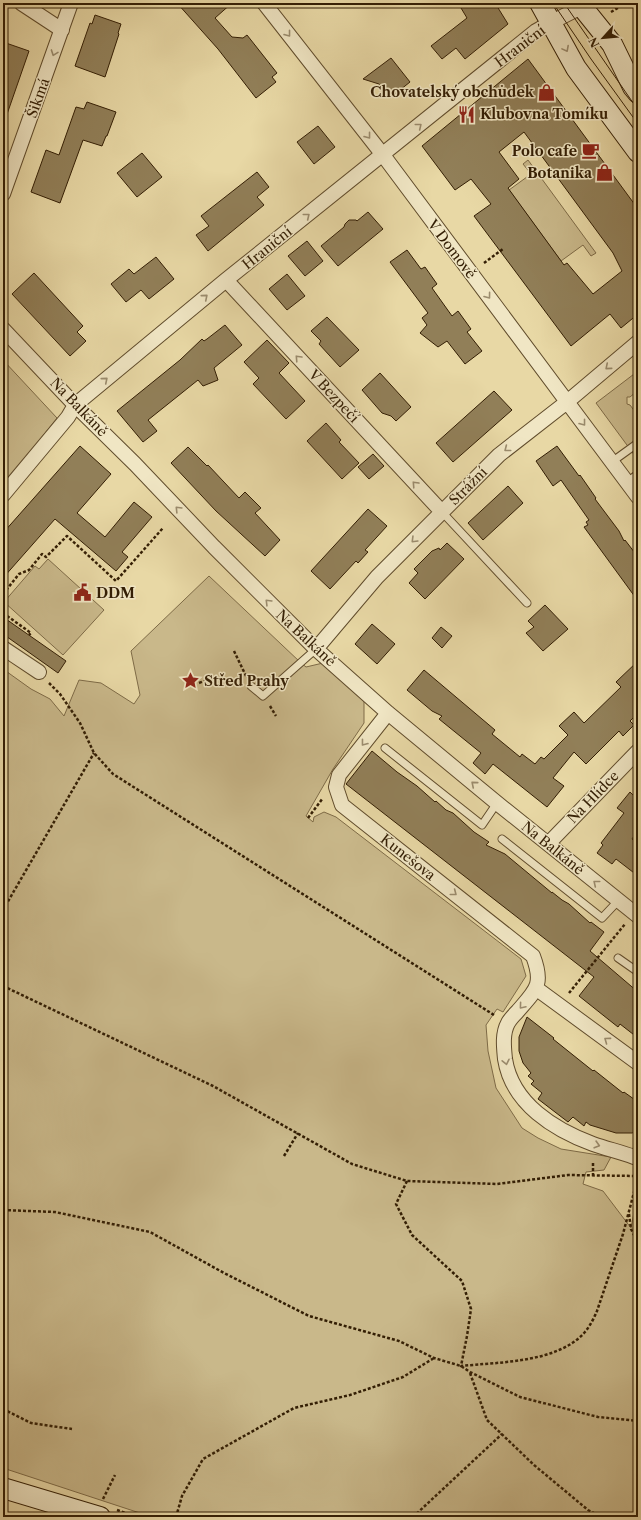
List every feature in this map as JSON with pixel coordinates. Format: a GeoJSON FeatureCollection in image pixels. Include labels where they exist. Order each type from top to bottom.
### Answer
{"type":"FeatureCollection","features":[{"type":"Feature","properties":{"kind":"main road"},"geometry":{"type":"LineString","coordinates":[[540,3],[552,22],[576,68],[638,152]]}},
{"type":"Feature","properties":{"kind":"main road"},"geometry":{"type":"LineString","coordinates":[[583,4],[612,44],[633,87],[638,93]]}},
{"type":"Feature","properties":{"kind":"main road"},"geometry":{"type":"LineString","coordinates":[[3,1488],[100,1511]]}},
{"type":"Feature","properties":{"kind":"street"},"geometry":{"type":"LineString","coordinates":[[21,3],[62,30]]}},
{"type":"Feature","properties":{"kind":"street","name":"Šikmá"},"geometry":{"type":"LineString","coordinates":[[3,194],[71,3]]}},
{"type":"Feature","properties":{"kind":"street","name":"V Domově"},"geometry":{"type":"LineString","coordinates":[[264,3],[382,155],[567,402],[613,461],[632,478],[638,497]]}},
{"type":"Feature","properties":{"kind":"street","name":"Hraniční"},"geometry":{"type":"LineString","coordinates":[[3,496],[68,417],[75,405],[226,280],[536,32],[583,4]]}},
{"type":"Feature","properties":{"kind":"street","name":"V Bezpečí"},"geometry":{"type":"LineString","coordinates":[[226,280],[442,512]]}},
{"type":"Feature","properties":{"kind":"street","name":"Na Balkáně"},"geometry":{"type":"LineString","coordinates":[[3,329],[75,405],[135,464],[214,547],[316,649],[388,712],[497,803],[636,914]]}},
{"type":"Feature","properties":{"kind":"street","name":"Strážní"},"geometry":{"type":"LineString","coordinates":[[316,649],[377,577],[498,455],[567,402],[638,342]]}},
{"type":"Feature","properties":{"kind":"street"},"geometry":{"type":"LineString","coordinates":[[3,648],[39,672]]}},
{"type":"Feature","properties":{"kind":"street","name":"Kunešova"},"geometry":{"type":"LineString","coordinates":[[388,712],[338,775],[336,787],[342,805],[533,956],[538,970],[537,989]]}},
{"type":"Feature","properties":{"kind":"street","name":"Na Hlídce"},"geometry":{"type":"LineString","coordinates":[[548,844],[638,751]]}},
{"type":"Feature","properties":{"kind":"street"},"geometry":{"type":"LineString","coordinates":[[636,1155],[594,1144],[564,1131],[542,1118],[526,1103],[515,1087],[506,1066],[503,1044],[508,1024],[537,989],[638,1063]]}},
{"type":"Feature","properties":{"kind":"lane"},"geometry":{"type":"LineString","coordinates":[[613,461],[638,443]]}},
{"type":"Feature","properties":{"kind":"lane"},"geometry":{"type":"LineString","coordinates":[[442,512],[527,603]]}},
{"type":"Feature","properties":{"kind":"lane"},"geometry":{"type":"LineString","coordinates":[[251,686],[263,696],[316,649]]}},
{"type":"Feature","properties":{"kind":"lane"},"geometry":{"type":"LineString","coordinates":[[385,748],[482,824],[497,803]]}},
{"type":"Feature","properties":{"kind":"lane"},"geometry":{"type":"LineString","coordinates":[[502,840],[602,918],[618,901]]}},
{"type":"Feature","properties":{"kind":"lane"},"geometry":{"type":"LineString","coordinates":[[618,958],[638,972]]}},
{"type":"Feature","properties":{"kind":"path"},"geometry":{"type":"LineString","coordinates":[[610,13],[626,3]]}},
{"type":"Feature","properties":{"kind":"path"},"geometry":{"type":"LineString","coordinates":[[489,260],[503,250]]}},
{"type":"Feature","properties":{"kind":"path"},"geometry":{"type":"LineString","coordinates":[[3,594],[19,574],[29,570],[42,554],[46,557],[67,536],[116,581],[163,528]]}},
{"type":"Feature","properties":{"kind":"path"},"geometry":{"type":"LineString","coordinates":[[3,613],[31,633],[29,635]]}},
{"type":"Feature","properties":{"kind":"path"},"geometry":{"type":"LineString","coordinates":[[234,651],[251,686]]}},
{"type":"Feature","properties":{"kind":"path"},"geometry":{"type":"LineString","coordinates":[[39,672],[60,694],[80,723],[94,753],[113,774],[493,1014]]}},
{"type":"Feature","properties":{"kind":"path"},"geometry":{"type":"LineString","coordinates":[[199,683],[209,679],[226,678],[251,686]]}},
{"type":"Feature","properties":{"kind":"path"},"geometry":{"type":"LineString","coordinates":[[3,910],[94,753]]}},
{"type":"Feature","properties":{"kind":"path"},"geometry":{"type":"LineString","coordinates":[[559,1005],[636,914]]}},
{"type":"Feature","properties":{"kind":"path"},"geometry":{"type":"LineString","coordinates":[[3,986],[213,1086],[352,1164],[406,1181],[497,1184],[568,1175],[638,1176],[629,1212],[597,1311],[584,1333],[569,1344],[554,1352],[522,1359],[461,1366]]}},
{"type":"Feature","properties":{"kind":"path"},"geometry":{"type":"LineString","coordinates":[[284,1156],[298,1133]]}},
{"type":"Feature","properties":{"kind":"path"},"geometry":{"type":"LineString","coordinates":[[406,1181],[396,1204],[412,1234],[462,1281],[471,1309],[461,1366]]}},
{"type":"Feature","properties":{"kind":"path"},"geometry":{"type":"LineString","coordinates":[[3,1210],[55,1212],[150,1232],[224,1273],[309,1316],[399,1341],[434,1358],[461,1366],[520,1397],[598,1417],[638,1421]]}},
{"type":"Feature","properties":{"kind":"path"},"geometry":{"type":"LineString","coordinates":[[629,1212],[631,1228],[638,1243]]}},
{"type":"Feature","properties":{"kind":"path"},"geometry":{"type":"LineString","coordinates":[[176,1517],[182,1496],[203,1459],[294,1408],[350,1395],[403,1377],[434,1358]]}},
{"type":"Feature","properties":{"kind":"path"},"geometry":{"type":"LineString","coordinates":[[470,1372],[488,1420],[534,1465],[588,1510],[601,1517]]}},
{"type":"Feature","properties":{"kind":"path"},"geometry":{"type":"LineString","coordinates":[[3,1409],[31,1422],[72,1429]]}},
{"type":"Feature","properties":{"kind":"path"},"geometry":{"type":"LineString","coordinates":[[413,1517],[502,1434]]}},
{"type":"Feature","properties":{"kind":"path"},"geometry":{"type":"LineString","coordinates":[[100,1511],[115,1475]]}},
{"type":"Feature","properties":{"kind":"shaded area"},"geometry":{"type":"Polygon","coordinates":[[[528,160],[596,253],[591,256],[583,245],[561,261],[509,190],[531,174],[523,164],[528,160]]]}},
{"type":"Feature","properties":{"kind":"shaded area"},"geometry":{"type":"Polygon","coordinates":[[[3,360],[57,418],[3,486],[3,360]]]}},
{"type":"Feature","properties":{"kind":"shaded area"},"geometry":{"type":"Polygon","coordinates":[[[638,371],[638,387],[635,390],[636,392],[630,397],[627,397],[627,404],[630,405],[636,413],[634,415],[638,421],[638,460],[596,403],[638,371]]]}},
{"type":"Feature","properties":{"kind":"shaded area"},"geometry":{"type":"Polygon","coordinates":[[[48,559],[104,610],[63,655],[4,602],[35,566],[39,569],[48,559]]]}},
{"type":"Feature","properties":{"kind":"shaded area"},"geometry":{"type":"Polygon","coordinates":[[[209,576],[306,667],[323,663],[364,697],[364,723],[333,769],[306,816],[313,822],[314,817],[324,812],[336,817],[521,959],[526,976],[503,1012],[497,1009],[486,1025],[488,1051],[496,1088],[522,1128],[538,1138],[561,1149],[611,1157],[604,1170],[586,1172],[583,1184],[603,1191],[631,1228],[636,1202],[638,1202],[638,1517],[152,1517],[3,1468],[3,669],[31,689],[50,699],[64,716],[79,680],[101,683],[134,704],[140,695],[131,651],[209,576]]]}},
{"type":"Feature","properties":{"kind":"building"},"geometry":{"type":"Polygon","coordinates":[[[177,3],[232,3],[215,18],[232,37],[243,38],[247,35],[277,73],[272,77],[276,82],[256,98],[218,49],[177,3]]]}},
{"type":"Feature","properties":{"kind":"building"},"geometry":{"type":"Polygon","coordinates":[[[458,3],[495,3],[508,24],[465,59],[456,48],[442,59],[431,46],[467,18],[458,3]]]}},
{"type":"Feature","properties":{"kind":"building"},"geometry":{"type":"Polygon","coordinates":[[[95,15],[121,24],[105,77],[75,66],[90,23],[92,24],[95,15]]]}},
{"type":"Feature","properties":{"kind":"building"},"geometry":{"type":"Polygon","coordinates":[[[3,42],[29,51],[5,120],[3,119],[3,42]]]}},
{"type":"Feature","properties":{"kind":"building"},"geometry":{"type":"Polygon","coordinates":[[[391,58],[410,82],[390,98],[379,84],[363,79],[391,58]]]}},
{"type":"Feature","properties":{"kind":"building"},"geometry":{"type":"Polygon","coordinates":[[[528,59],[638,209],[638,314],[621,328],[610,314],[571,346],[474,216],[491,204],[471,179],[455,190],[422,146],[528,59]],[[524,132],[499,152],[519,179],[508,188],[564,265],[567,263],[593,294],[622,271],[613,253],[524,132]]]}},
{"type":"Feature","properties":{"kind":"building"},"geometry":{"type":"Polygon","coordinates":[[[87,102],[116,112],[102,146],[83,140],[60,203],[31,192],[46,150],[59,155],[76,107],[84,109],[87,102]]]}},
{"type":"Feature","properties":{"kind":"building"},"geometry":{"type":"Polygon","coordinates":[[[318,126],[335,147],[314,164],[297,142],[318,126]]]}},
{"type":"Feature","properties":{"kind":"building"},"geometry":{"type":"Polygon","coordinates":[[[142,153],[162,177],[137,197],[117,173],[142,153]]]}},
{"type":"Feature","properties":{"kind":"building"},"geometry":{"type":"Polygon","coordinates":[[[257,172],[269,187],[257,197],[264,205],[208,251],[196,235],[209,226],[201,216],[257,172]]]}},
{"type":"Feature","properties":{"kind":"building"},"geometry":{"type":"Polygon","coordinates":[[[368,212],[383,229],[338,266],[321,246],[344,227],[349,220],[357,221],[368,212]]]}},
{"type":"Feature","properties":{"kind":"building"},"geometry":{"type":"Polygon","coordinates":[[[307,241],[323,261],[305,276],[288,256],[307,241]]]}},
{"type":"Feature","properties":{"kind":"building"},"geometry":{"type":"Polygon","coordinates":[[[407,250],[421,269],[425,267],[437,284],[432,288],[452,316],[458,311],[471,329],[467,332],[482,351],[465,364],[447,341],[438,347],[420,333],[427,325],[422,318],[428,313],[390,262],[407,250]]]}},
{"type":"Feature","properties":{"kind":"building"},"geometry":{"type":"Polygon","coordinates":[[[156,257],[174,279],[149,299],[141,290],[126,302],[111,284],[129,269],[134,274],[156,257]]]}},
{"type":"Feature","properties":{"kind":"building"},"geometry":{"type":"Polygon","coordinates":[[[34,273],[83,326],[77,332],[86,341],[70,356],[12,294],[34,273]]]}},
{"type":"Feature","properties":{"kind":"building"},"geometry":{"type":"Polygon","coordinates":[[[287,274],[305,296],[287,310],[269,289],[287,274]]]}},
{"type":"Feature","properties":{"kind":"building"},"geometry":{"type":"Polygon","coordinates":[[[327,317],[359,350],[340,367],[319,344],[321,341],[311,331],[327,317]]]}},
{"type":"Feature","properties":{"kind":"building"},"geometry":{"type":"Polygon","coordinates":[[[225,325],[242,345],[214,368],[218,380],[203,386],[198,380],[148,420],[157,431],[143,442],[117,411],[180,360],[202,339],[204,341],[225,325]]]}},
{"type":"Feature","properties":{"kind":"building"},"geometry":{"type":"Polygon","coordinates":[[[267,340],[289,363],[279,373],[305,401],[286,419],[253,384],[259,378],[244,362],[267,340]]]}},
{"type":"Feature","properties":{"kind":"building"},"geometry":{"type":"Polygon","coordinates":[[[380,373],[411,407],[396,421],[391,416],[382,413],[362,390],[380,373]]]}},
{"type":"Feature","properties":{"kind":"building"},"geometry":{"type":"Polygon","coordinates":[[[494,391],[512,410],[453,462],[436,443],[494,391]]]}},
{"type":"Feature","properties":{"kind":"building"},"geometry":{"type":"Polygon","coordinates":[[[326,423],[341,440],[339,442],[359,463],[342,479],[307,441],[326,423]]]}},
{"type":"Feature","properties":{"kind":"building"},"geometry":{"type":"Polygon","coordinates":[[[80,446],[111,474],[77,513],[105,537],[134,502],[152,517],[122,552],[128,557],[116,571],[55,519],[3,578],[3,533],[80,446]]]}},
{"type":"Feature","properties":{"kind":"building"},"geometry":{"type":"Polygon","coordinates":[[[557,446],[579,476],[580,475],[596,498],[595,499],[619,531],[624,541],[625,540],[638,557],[638,601],[584,527],[588,525],[586,522],[589,520],[561,480],[553,486],[536,461],[557,446]]]}},
{"type":"Feature","properties":{"kind":"building"},"geometry":{"type":"Polygon","coordinates":[[[188,447],[207,466],[208,465],[239,498],[245,492],[261,508],[255,513],[280,540],[265,556],[216,511],[171,463],[188,447]]]}},
{"type":"Feature","properties":{"kind":"building"},"geometry":{"type":"Polygon","coordinates":[[[373,454],[384,466],[369,479],[358,467],[373,454]]]}},
{"type":"Feature","properties":{"kind":"building"},"geometry":{"type":"Polygon","coordinates":[[[508,486],[523,503],[483,540],[468,523],[508,486]]]}},
{"type":"Feature","properties":{"kind":"building"},"geometry":{"type":"Polygon","coordinates":[[[368,509],[387,526],[365,550],[368,552],[358,563],[356,561],[330,589],[311,571],[368,509]]]}},
{"type":"Feature","properties":{"kind":"building"},"geometry":{"type":"Polygon","coordinates":[[[447,543],[464,559],[425,599],[409,583],[418,573],[414,569],[432,551],[439,548],[440,550],[447,543]]]}},
{"type":"Feature","properties":{"kind":"building"},"geometry":{"type":"Polygon","coordinates":[[[545,605],[568,629],[543,651],[526,633],[534,627],[528,621],[545,605]]]}},
{"type":"Feature","properties":{"kind":"building"},"geometry":{"type":"Polygon","coordinates":[[[3,617],[66,661],[58,673],[3,634],[3,617]]]}},
{"type":"Feature","properties":{"kind":"building"},"geometry":{"type":"Polygon","coordinates":[[[372,624],[395,644],[377,664],[355,644],[372,624]]]}},
{"type":"Feature","properties":{"kind":"building"},"geometry":{"type":"Polygon","coordinates":[[[441,627],[452,636],[442,648],[432,638],[441,627]]]}},
{"type":"Feature","properties":{"kind":"building"},"geometry":{"type":"Polygon","coordinates":[[[638,661],[638,713],[630,721],[634,725],[623,736],[619,731],[586,764],[574,752],[553,778],[564,786],[547,807],[493,764],[485,774],[473,763],[481,753],[439,719],[442,716],[432,711],[407,690],[424,670],[495,730],[492,734],[520,757],[522,754],[535,764],[541,757],[544,759],[568,735],[559,726],[574,712],[584,723],[621,687],[616,682],[638,661]]]}},
{"type":"Feature","properties":{"kind":"building"},"geometry":{"type":"Polygon","coordinates":[[[372,751],[435,802],[436,801],[446,810],[453,813],[474,832],[489,842],[486,845],[505,854],[552,893],[569,904],[590,923],[591,922],[604,932],[590,951],[638,992],[638,1038],[620,1024],[618,1027],[579,996],[594,977],[346,784],[372,751]]]}},
{"type":"Feature","properties":{"kind":"building"},"geometry":{"type":"Polygon","coordinates":[[[630,792],[636,798],[638,795],[638,830],[632,839],[638,844],[638,876],[616,859],[612,864],[597,853],[603,845],[601,843],[624,813],[617,808],[630,792]]]}},
{"type":"Feature","properties":{"kind":"building"},"geometry":{"type":"Polygon","coordinates":[[[527,1017],[593,1071],[594,1070],[623,1093],[624,1092],[638,1102],[638,1131],[632,1133],[616,1133],[590,1125],[586,1122],[584,1126],[573,1117],[568,1122],[538,1099],[542,1093],[531,1084],[534,1081],[528,1076],[531,1073],[523,1063],[519,1051],[519,1037],[527,1017]]]}},
{"type":"Feature","properties":{"kind":"tram line"},"geometry":{"type":"LineString","coordinates":[[553,3],[638,124]]}},
{"type":"Feature","properties":{"kind":"tram line"},"geometry":{"type":"LineString","coordinates":[[564,3],[638,110]]}},
{"type":"Feature","properties":{"kind":"place","name":"Chovatelský obchůdek"},"geometry":{"type":"Point","coordinates":[547,92]}},
{"type":"Feature","properties":{"kind":"place","name":"Klubovna Tomíku"},"geometry":{"type":"Point","coordinates":[467,114]}},
{"type":"Feature","properties":{"kind":"place","name":"Polo cafe"},"geometry":{"type":"Point","coordinates":[590,151]}},
{"type":"Feature","properties":{"kind":"place","name":"Botanika"},"geometry":{"type":"Point","coordinates":[605,173]}},
{"type":"Feature","properties":{"kind":"place","name":"DDM"},"geometry":{"type":"Point","coordinates":[83,593]}},
{"type":"Feature","properties":{"kind":"place","name":"Střed Prahy"},"geometry":{"type":"Point","coordinates":[191,681]}}]}
